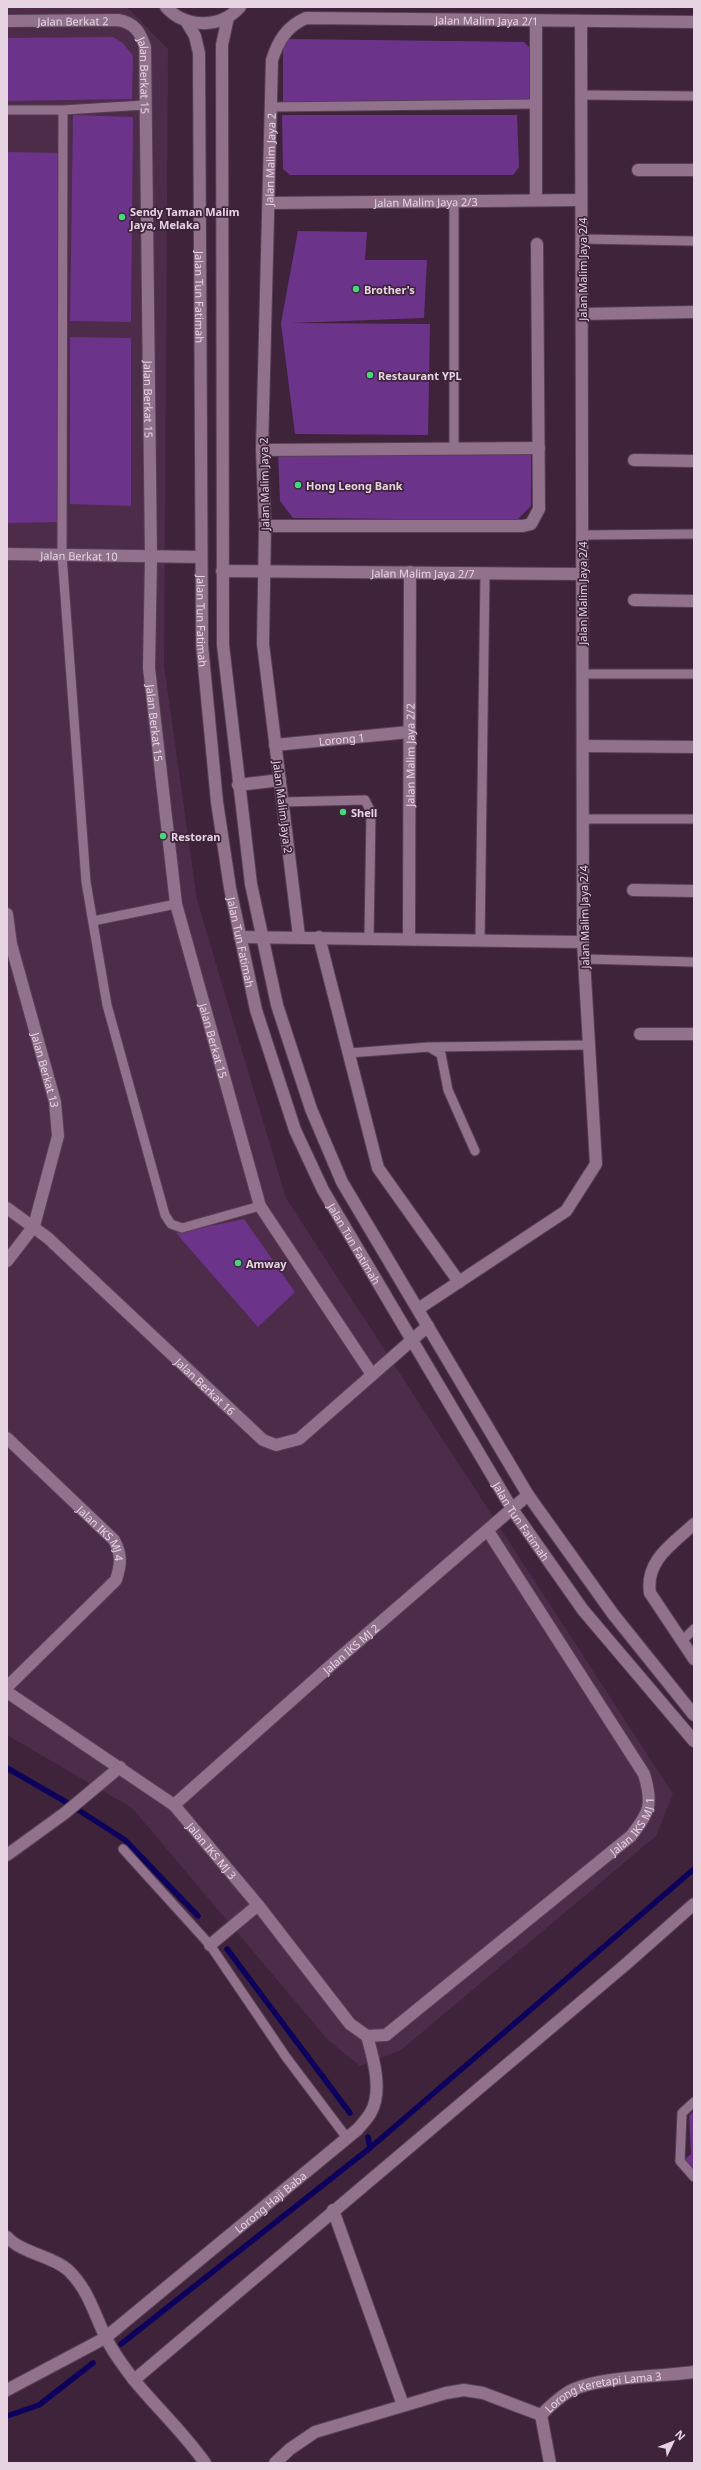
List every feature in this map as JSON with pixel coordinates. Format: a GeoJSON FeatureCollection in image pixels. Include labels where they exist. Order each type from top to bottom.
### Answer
{"type":"FeatureCollection","features":[{"type":"Feature","properties":{"kind":"street"},"geometry":{"type":"LineString","coordinates":[[166,7],[186,21],[208,23],[228,17],[240,7]]}},
{"type":"Feature","properties":{"kind":"street","name":"Jalan Tun Fatimah"},"geometry":{"type":"LineString","coordinates":[[228,17],[222,45],[222,571],[224,660],[251,884],[277,1005],[316,1123],[342,1182],[528,1495],[618,1621],[694,1715]]}},
{"type":"Feature","properties":{"kind":"street","name":"Jalan Malim Jaya 2/1"},"geometry":{"type":"LineString","coordinates":[[285,33],[296,22],[306,18],[694,22]]}},
{"type":"Feature","properties":{"kind":"street","name":"Jalan Berkat 2"},"geometry":{"type":"LineString","coordinates":[[7,21],[118,20],[130,22],[136,28]]}},
{"type":"Feature","properties":{"kind":"street"},"geometry":{"type":"LineString","coordinates":[[536,20],[536,200]]}},
{"type":"Feature","properties":{"kind":"street","name":"Jalan Tun Fatimah"},"geometry":{"type":"LineString","coordinates":[[186,21],[195,36],[199,53],[200,557],[202,645],[215,787],[230,888],[256,1010],[295,1130],[323,1190],[512,1509],[588,1616],[694,1740]]}},
{"type":"Feature","properties":{"kind":"street","name":"Jalan Malim Jaya 2/4"},"geometry":{"type":"LineString","coordinates":[[459,1282],[566,1211],[596,1164],[583,942],[581,21]]}},
{"type":"Feature","properties":{"kind":"street","name":"Jalan Berkat 15"},"geometry":{"type":"LineString","coordinates":[[136,28],[145,47],[151,558],[149,668],[176,904],[260,1206],[371,1374]]}},
{"type":"Feature","properties":{"kind":"street","name":"Jalan Malim Jaya 2"},"geometry":{"type":"LineString","coordinates":[[285,33],[272,60],[270,203],[262,450],[265,526],[263,644],[299,936]]}},
{"type":"Feature","properties":{"kind":"street"},"geometry":{"type":"LineString","coordinates":[[638,170],[694,170]]}},
{"type":"Feature","properties":{"kind":"street","name":"Jalan Malim Jaya 2/3"},"geometry":{"type":"LineString","coordinates":[[270,203],[581,200]]}},
{"type":"Feature","properties":{"kind":"street"},"geometry":{"type":"LineString","coordinates":[[265,526],[523,526],[531,524],[539,509],[537,244]]}},
{"type":"Feature","properties":{"kind":"street"},"geometry":{"type":"LineString","coordinates":[[582,314],[694,312]]}},
{"type":"Feature","properties":{"kind":"street"},"geometry":{"type":"LineString","coordinates":[[262,450],[539,448]]}},
{"type":"Feature","properties":{"kind":"street"},"geometry":{"type":"LineString","coordinates":[[634,460],[694,460]]}},
{"type":"Feature","properties":{"kind":"street","name":"Jalan Berkat 10"},"geometry":{"type":"LineString","coordinates":[[7,554],[62,554],[151,558],[200,557]]}},
{"type":"Feature","properties":{"kind":"street","name":"Jalan Malim Jaya 2/7"},"geometry":{"type":"LineString","coordinates":[[222,571],[265,570],[485,574],[582,574]]}},
{"type":"Feature","properties":{"kind":"street","name":"Jalan Malim Jaya 2/2"},"geometry":{"type":"LineString","coordinates":[[409,938],[410,572]]}},
{"type":"Feature","properties":{"kind":"street"},"geometry":{"type":"LineString","coordinates":[[634,600],[694,601]]}},
{"type":"Feature","properties":{"kind":"street","name":"Lorong 1"},"geometry":{"type":"LineString","coordinates":[[275,745],[409,732]]}},
{"type":"Feature","properties":{"kind":"street"},"geometry":{"type":"LineString","coordinates":[[583,746],[694,747]]}},
{"type":"Feature","properties":{"kind":"street"},"geometry":{"type":"LineString","coordinates":[[238,785],[280,780]]}},
{"type":"Feature","properties":{"kind":"street"},"geometry":{"type":"LineString","coordinates":[[633,890],[694,891]]}},
{"type":"Feature","properties":{"kind":"street","name":"Jalan Berkat 13"},"geometry":{"type":"LineString","coordinates":[[7,914],[11,944],[58,1118],[56,1148],[34,1226]]}},
{"type":"Feature","properties":{"kind":"street"},"geometry":{"type":"LineString","coordinates":[[240,937],[262,935],[583,942]]}},
{"type":"Feature","properties":{"kind":"street"},"geometry":{"type":"LineString","coordinates":[[319,936],[378,1168],[459,1282],[418,1309]]}},
{"type":"Feature","properties":{"kind":"street"},"geometry":{"type":"LineString","coordinates":[[640,1034],[694,1034]]}},
{"type":"Feature","properties":{"kind":"street","name":"Jalan Berkat 16"},"geometry":{"type":"LineString","coordinates":[[7,1208],[34,1226],[264,1440],[276,1445],[299,1439],[412,1338],[428,1326]]}},
{"type":"Feature","properties":{"kind":"street"},"geometry":{"type":"LineString","coordinates":[[7,1261],[34,1226]]}},
{"type":"Feature","properties":{"kind":"street","name":"Jalan IKS MJ 4"},"geometry":{"type":"LineString","coordinates":[[7,1438],[114,1540],[120,1551],[121,1564],[116,1580],[7,1688]]}},
{"type":"Feature","properties":{"kind":"street","name":"Jalan IKS MJ 2"},"geometry":{"type":"LineString","coordinates":[[174,1805],[338,1659],[488,1532],[528,1495]]}},
{"type":"Feature","properties":{"kind":"street"},"geometry":{"type":"LineString","coordinates":[[694,1524],[654,1562],[648,1584],[650,1592],[694,1659]]}},
{"type":"Feature","properties":{"kind":"street","name":"Jalan IKS MJ 1"},"geometry":{"type":"LineString","coordinates":[[367,2036],[386,2035],[631,1836],[647,1816],[650,1792],[644,1774],[488,1532]]}},
{"type":"Feature","properties":{"kind":"street","name":"Jalan IKS MJ 3"},"geometry":{"type":"LineString","coordinates":[[7,1692],[120,1767],[174,1805],[258,1906],[350,2024],[367,2036]]}},
{"type":"Feature","properties":{"kind":"street"},"geometry":{"type":"LineString","coordinates":[[7,1855],[65,1813],[120,1767]]}},
{"type":"Feature","properties":{"kind":"street"},"geometry":{"type":"LineString","coordinates":[[134,2380],[333,2210],[625,1965],[694,1904]]}},
{"type":"Feature","properties":{"kind":"street"},"geometry":{"type":"LineString","coordinates":[[210,1946],[258,1906]]}},
{"type":"Feature","properties":{"kind":"street","name":"Lorong Haji Baba"},"geometry":{"type":"LineString","coordinates":[[7,2390],[41,2374],[61,2361],[105,2338],[358,2130],[372,2111],[376,2090],[375,2065],[367,2036]]}},
{"type":"Feature","properties":{"kind":"street"},"geometry":{"type":"LineString","coordinates":[[333,2210],[403,2405]]}},
{"type":"Feature","properties":{"kind":"street"},"geometry":{"type":"LineString","coordinates":[[7,2237],[32,2252],[51,2258],[68,2270],[81,2285],[95,2309],[105,2338],[134,2380],[177,2427],[206,2463]]}},
{"type":"Feature","properties":{"kind":"street","name":"Lorong Keretapi Lama 3"},"geometry":{"type":"LineString","coordinates":[[550,2463],[541,2415],[556,2400],[571,2390],[591,2383],[694,2372]]}},
{"type":"Feature","properties":{"kind":"street"},"geometry":{"type":"LineString","coordinates":[[275,2463],[290,2449],[315,2432],[403,2405],[464,2390],[483,2393],[541,2415]]}},
{"type":"Feature","properties":{"kind":"lane"},"geometry":{"type":"LineString","coordinates":[[581,95],[694,96]]}},
{"type":"Feature","properties":{"kind":"lane"},"geometry":{"type":"LineString","coordinates":[[271,107],[536,104]]}},
{"type":"Feature","properties":{"kind":"lane"},"geometry":{"type":"LineString","coordinates":[[7,110],[63,110],[145,106]]}},
{"type":"Feature","properties":{"kind":"lane"},"geometry":{"type":"LineString","coordinates":[[63,110],[62,554],[86,882],[92,921],[107,1004],[165,1215],[171,1224],[182,1228],[260,1206]]}},
{"type":"Feature","properties":{"kind":"lane"},"geometry":{"type":"LineString","coordinates":[[454,201],[454,449]]}},
{"type":"Feature","properties":{"kind":"lane"},"geometry":{"type":"LineString","coordinates":[[582,239],[694,242]]}},
{"type":"Feature","properties":{"kind":"lane"},"geometry":{"type":"LineString","coordinates":[[582,535],[694,534]]}},
{"type":"Feature","properties":{"kind":"lane"},"geometry":{"type":"LineString","coordinates":[[480,940],[485,574]]}},
{"type":"Feature","properties":{"kind":"lane"},"geometry":{"type":"LineString","coordinates":[[582,674],[694,674]]}},
{"type":"Feature","properties":{"kind":"lane"},"geometry":{"type":"LineString","coordinates":[[282,802],[365,800],[369,804],[371,812],[370,938]]}},
{"type":"Feature","properties":{"kind":"lane"},"geometry":{"type":"LineString","coordinates":[[583,819],[694,819]]}},
{"type":"Feature","properties":{"kind":"lane"},"geometry":{"type":"LineString","coordinates":[[92,921],[176,904]]}},
{"type":"Feature","properties":{"kind":"lane"},"geometry":{"type":"LineString","coordinates":[[584,958],[694,962]]}},
{"type":"Feature","properties":{"kind":"lane"},"geometry":{"type":"LineString","coordinates":[[349,1053],[429,1047],[589,1045]]}},
{"type":"Feature","properties":{"kind":"lane"},"geometry":{"type":"LineString","coordinates":[[429,1047],[441,1054],[448,1090],[475,1151]]}},
{"type":"Feature","properties":{"kind":"lane"},"geometry":{"type":"LineString","coordinates":[[682,1640],[694,1629]]}},
{"type":"Feature","properties":{"kind":"lane"},"geometry":{"type":"LineString","coordinates":[[123,1849],[210,1946],[286,2058],[347,2138]]}},
{"type":"Feature","properties":{"kind":"lane"},"geometry":{"type":"LineString","coordinates":[[694,2102],[682,2113],[680,2161],[694,2177]]}},
{"type":"Feature","properties":{"kind":"shaded area"},"geometry":{"type":"Polygon","coordinates":[[[7,7],[127,7],[168,49],[164,665],[197,900],[286,1198],[673,1794],[656,1836],[401,2050],[360,2066],[328,2040],[132,1808],[7,1735],[7,7]]]}},
{"type":"Feature","properties":{"kind":"building"},"geometry":{"type":"Polygon","coordinates":[[[113,37],[123,43],[133,56],[132,99],[7,101],[7,38],[113,37]]]}},
{"type":"Feature","properties":{"kind":"building"},"geometry":{"type":"Polygon","coordinates":[[[288,39],[524,42],[533,51],[530,102],[283,102],[283,45],[288,39]]]}},
{"type":"Feature","properties":{"kind":"building"},"geometry":{"type":"Polygon","coordinates":[[[73,115],[133,117],[131,322],[70,321],[73,115]]]}},
{"type":"Feature","properties":{"kind":"building"},"geometry":{"type":"Polygon","coordinates":[[[282,115],[517,115],[519,167],[513,175],[290,175],[283,169],[282,115]]]}},
{"type":"Feature","properties":{"kind":"building"},"geometry":{"type":"Polygon","coordinates":[[[7,152],[59,153],[61,522],[7,523],[7,152]]]}},
{"type":"Feature","properties":{"kind":"building"},"geometry":{"type":"Polygon","coordinates":[[[298,231],[367,232],[365,260],[427,260],[424,318],[291,323],[430,324],[428,435],[295,434],[281,323],[298,231]]]}},
{"type":"Feature","properties":{"kind":"building"},"geometry":{"type":"Polygon","coordinates":[[[70,337],[131,338],[131,506],[70,504],[70,337]]]}},
{"type":"Feature","properties":{"kind":"building"},"geometry":{"type":"Polygon","coordinates":[[[278,453],[531,455],[531,506],[517,520],[293,518],[280,501],[278,453]]]}},
{"type":"Feature","properties":{"kind":"building","name":"Amway"},"geometry":{"type":"Polygon","coordinates":[[[244,1219],[295,1292],[258,1327],[176,1233],[244,1219]]]}},
{"type":"Feature","properties":{"kind":"building"},"geometry":{"type":"Polygon","coordinates":[[[694,2111],[694,2169],[685,2159],[691,2154],[689,2116],[694,2111]]]}},
{"type":"Feature","properties":{"kind":"waterway"},"geometry":{"type":"LineString","coordinates":[[7,1768],[66,1802],[125,1840],[198,1916]]}},
{"type":"Feature","properties":{"kind":"waterway"},"geometry":{"type":"LineString","coordinates":[[121,2344],[370,2148],[694,1869]]}},
{"type":"Feature","properties":{"kind":"waterway"},"geometry":{"type":"LineString","coordinates":[[227,1949],[350,2113]]}},
{"type":"Feature","properties":{"kind":"waterway"},"geometry":{"type":"LineString","coordinates":[[368,2137],[370,2148]]}},
{"type":"Feature","properties":{"kind":"waterway"},"geometry":{"type":"LineString","coordinates":[[7,2416],[39,2405],[93,2363]]}},
{"type":"Feature","properties":{"kind":"place","name":"Sendy Taman Malim Jaya, Melaka"},"geometry":{"type":"Point","coordinates":[122,217]}},
{"type":"Feature","properties":{"kind":"place","name":"Brother's"},"geometry":{"type":"Point","coordinates":[356,289]}},
{"type":"Feature","properties":{"kind":"place","name":"Restaurant YPL"},"geometry":{"type":"Point","coordinates":[370,375]}},
{"type":"Feature","properties":{"kind":"place","name":"Hong Leong Bank"},"geometry":{"type":"Point","coordinates":[298,485]}},
{"type":"Feature","properties":{"kind":"place","name":"Shell"},"geometry":{"type":"Point","coordinates":[343,812]}},
{"type":"Feature","properties":{"kind":"place","name":"Restoran"},"geometry":{"type":"Point","coordinates":[163,836]}},
{"type":"Feature","properties":{"kind":"place","name":"Amway"},"geometry":{"type":"Point","coordinates":[238,1263]}}]}
